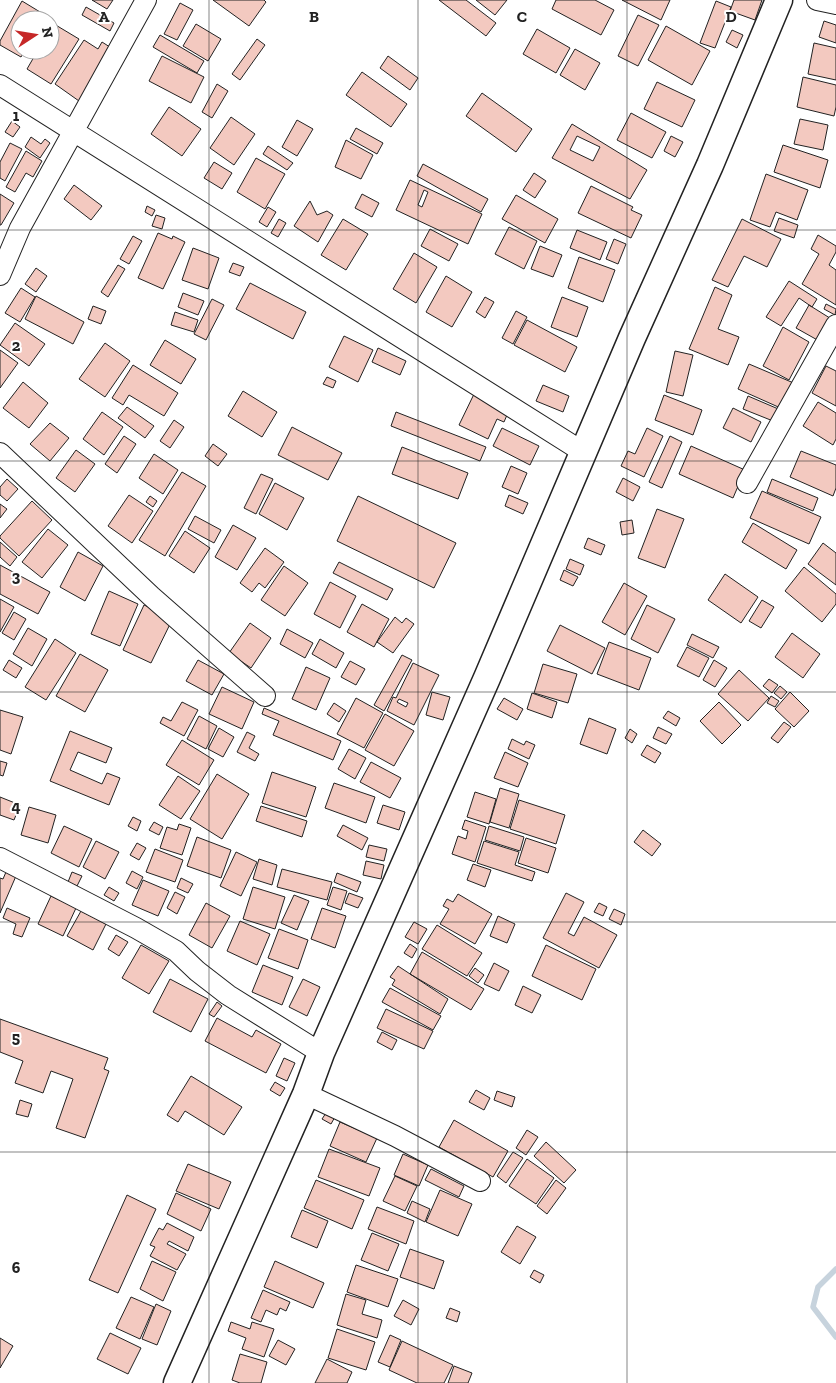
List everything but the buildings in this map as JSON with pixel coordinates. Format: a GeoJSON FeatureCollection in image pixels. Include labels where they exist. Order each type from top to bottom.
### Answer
{"type":"FeatureCollection","features":[{"type":"Feature","properties":{"kind":"main road"},"geometry":{"type":"LineString","coordinates":[[177,1383],[306,1094],[321,1053],[487,678],[632,338],[710,166],[779,0]]}},
{"type":"Feature","properties":{"kind":"street"},"geometry":{"type":"LineString","coordinates":[[0,275],[20,228],[146,0]]}},
{"type":"Feature","properties":{"kind":"street"},"geometry":{"type":"LineString","coordinates":[[817,0],[836,4]]}},
{"type":"Feature","properties":{"kind":"street"},"geometry":{"type":"LineString","coordinates":[[0,85],[583,452]]}},
{"type":"Feature","properties":{"kind":"street"},"geometry":{"type":"LineString","coordinates":[[747,483],[836,325]]}},
{"type":"Feature","properties":{"kind":"street"},"geometry":{"type":"LineString","coordinates":[[0,453],[151,596],[266,696]]}},
{"type":"Feature","properties":{"kind":"street"},"geometry":{"type":"LineString","coordinates":[[0,858],[136,928],[176,951],[228,995],[321,1053]]}},
{"type":"Feature","properties":{"kind":"street"},"geometry":{"type":"LineString","coordinates":[[306,1094],[395,1136],[480,1181]]}},
{"type":"Feature","properties":{"kind":"waterway"},"geometry":{"type":"LineString","coordinates":[[836,1269],[818,1287],[813,1307],[836,1337]]}}]}
